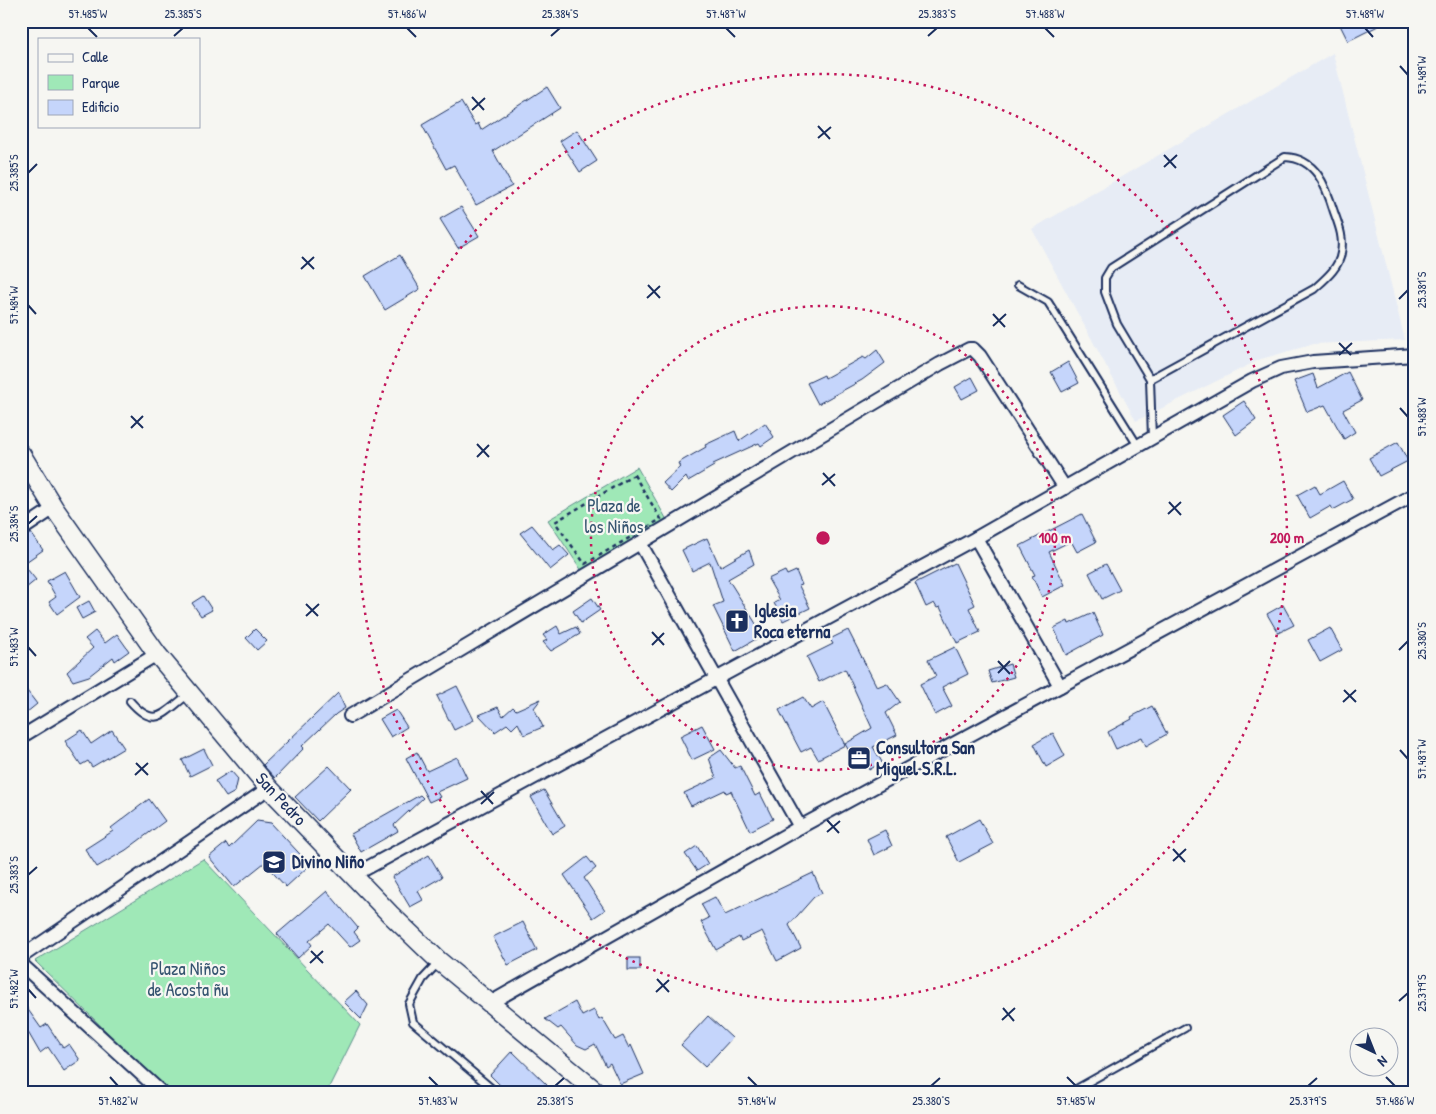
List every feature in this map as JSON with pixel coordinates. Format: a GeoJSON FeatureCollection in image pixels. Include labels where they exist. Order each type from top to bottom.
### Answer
{"type":"FeatureCollection","features":[{"type":"Feature","properties":{"kind":"main road","name":"San Pedro"},"geometry":{"type":"LineString","coordinates":[[21,454],[54,508],[157,654],[270,788],[390,914],[439,961],[598,1093]]}},
{"type":"Feature","properties":{"kind":"street"},"geometry":{"type":"LineString","coordinates":[[350,716],[940,364],[969,349],[973,349],[980,356],[1065,488]]}},
{"type":"Feature","properties":{"kind":"street"},"geometry":{"type":"LineString","coordinates":[[354,875],[976,538],[1252,381],[1281,368],[1313,362],[1415,355]]}},
{"type":"Feature","properties":{"kind":"street"},"geometry":{"type":"LineString","coordinates":[[490,1003],[800,826],[1415,494]]}},
{"type":"Feature","properties":{"kind":"street"},"geometry":{"type":"LineString","coordinates":[[21,530],[54,508]]}},
{"type":"Feature","properties":{"kind":"street"},"geometry":{"type":"LineString","coordinates":[[976,538],[1060,686]]}},
{"type":"Feature","properties":{"kind":"street"},"geometry":{"type":"LineString","coordinates":[[640,543],[800,826]]}},
{"type":"Feature","properties":{"kind":"street"},"geometry":{"type":"LineString","coordinates":[[21,737],[157,654]]}},
{"type":"Feature","properties":{"kind":"street"},"geometry":{"type":"LineString","coordinates":[[21,957],[270,788]]}},
{"type":"Feature","properties":{"kind":"street"},"geometry":{"type":"LineString","coordinates":[[21,964],[162,1093]]}},
{"type":"Feature","properties":{"kind":"lane"},"geometry":{"type":"LineString","coordinates":[[1150,379],[1314,288],[1332,273],[1341,255],[1342,236],[1325,183],[1309,165],[1296,158],[1285,157],[1110,268],[1105,278],[1105,292],[1117,324],[1150,379],[1152,438]]}},
{"type":"Feature","properties":{"kind":"lane"},"geometry":{"type":"LineString","coordinates":[[1018,285],[1048,302],[1138,446]]}},
{"type":"Feature","properties":{"kind":"lane"},"geometry":{"type":"LineString","coordinates":[[130,701],[147,717],[154,717],[164,713],[190,693]]}},
{"type":"Feature","properties":{"kind":"lane"},"geometry":{"type":"LineString","coordinates":[[439,961],[423,979],[409,1004],[413,1022],[497,1093]]}},
{"type":"Feature","properties":{"kind":"lane"},"geometry":{"type":"LineString","coordinates":[[1069,1093],[1184,1028]]}},
{"type":"Feature","properties":{"kind":"path"},"geometry":{"type":"LineString","coordinates":[[634,475],[660,519],[585,564],[555,522],[634,475]]}},
{"type":"Feature","properties":{"kind":"shaded area"},"geometry":{"type":"Polygon","coordinates":[[[1333,53],[1405,340],[1314,344],[1261,359],[1136,421],[1032,229],[1333,53]]]}},
{"type":"Feature","properties":{"kind":"green space","name":"Plaza de los Niños"},"geometry":{"type":"Polygon","coordinates":[[[637,467],[667,520],[582,571],[548,520],[637,467]]]}},
{"type":"Feature","properties":{"kind":"green space","name":"Plaza Niños de Acosta ñu"},"geometry":{"type":"Polygon","coordinates":[[[203,859],[360,1025],[326,1093],[169,1093],[35,961],[203,859]]]}},
{"type":"Feature","properties":{"kind":"building"},"geometry":{"type":"Polygon","coordinates":[[[1338,21],[1388,21],[1348,41],[1338,21]]]}},
{"type":"Feature","properties":{"kind":"building"},"geometry":{"type":"Polygon","coordinates":[[[547,87],[560,108],[493,151],[512,186],[476,205],[454,165],[446,169],[422,125],[461,102],[475,125],[478,123],[481,130],[547,87]]]}},
{"type":"Feature","properties":{"kind":"building"},"geometry":{"type":"Polygon","coordinates":[[[577,130],[597,161],[580,172],[560,141],[577,130]]]}},
{"type":"Feature","properties":{"kind":"building"},"geometry":{"type":"Polygon","coordinates":[[[461,207],[479,236],[458,248],[440,219],[461,207]]]}},
{"type":"Feature","properties":{"kind":"building"},"geometry":{"type":"Polygon","coordinates":[[[400,255],[420,289],[385,310],[365,276],[400,255]]]}},
{"type":"Feature","properties":{"kind":"building"},"geometry":{"type":"Polygon","coordinates":[[[877,350],[885,363],[862,380],[818,404],[807,383],[824,375],[825,378],[863,357],[866,359],[877,350]]]}},
{"type":"Feature","properties":{"kind":"building"},"geometry":{"type":"Polygon","coordinates":[[[1068,362],[1079,383],[1062,392],[1051,372],[1068,362]]]}},
{"type":"Feature","properties":{"kind":"building"},"geometry":{"type":"Polygon","coordinates":[[[1348,372],[1362,400],[1343,410],[1355,432],[1344,439],[1325,405],[1307,412],[1294,381],[1313,374],[1318,388],[1348,372]]]}},
{"type":"Feature","properties":{"kind":"building"},"geometry":{"type":"Polygon","coordinates":[[[972,377],[979,390],[962,399],[955,387],[972,377]]]}},
{"type":"Feature","properties":{"kind":"building"},"geometry":{"type":"Polygon","coordinates":[[[1244,401],[1256,420],[1236,435],[1223,415],[1244,401]]]}},
{"type":"Feature","properties":{"kind":"building"},"geometry":{"type":"Polygon","coordinates":[[[765,423],[774,437],[761,446],[759,443],[713,464],[714,466],[688,481],[686,477],[671,492],[663,483],[680,467],[678,463],[706,447],[705,445],[735,431],[739,441],[765,423]]]}},
{"type":"Feature","properties":{"kind":"building"},"geometry":{"type":"Polygon","coordinates":[[[1398,442],[1408,461],[1379,476],[1369,458],[1398,442]]]}},
{"type":"Feature","properties":{"kind":"building"},"geometry":{"type":"Polygon","coordinates":[[[1343,481],[1353,499],[1333,510],[1331,506],[1310,518],[1297,495],[1315,485],[1320,494],[1343,481]]]}},
{"type":"Feature","properties":{"kind":"building"},"geometry":{"type":"Polygon","coordinates":[[[1082,514],[1096,542],[1077,552],[1071,541],[1049,552],[1065,585],[1042,597],[1032,576],[1035,575],[1020,546],[1082,514]]]}},
{"type":"Feature","properties":{"kind":"building"},"geometry":{"type":"Polygon","coordinates":[[[532,525],[553,550],[560,545],[569,555],[550,570],[520,533],[532,525]]]}},
{"type":"Feature","properties":{"kind":"building"},"geometry":{"type":"Polygon","coordinates":[[[31,533],[43,550],[23,564],[36,580],[21,592],[21,539],[31,533]]]}},
{"type":"Feature","properties":{"kind":"building"},"geometry":{"type":"Polygon","coordinates":[[[707,538],[720,567],[749,550],[754,564],[728,579],[763,635],[735,651],[713,606],[723,602],[710,562],[692,571],[682,550],[707,538]]]}},
{"type":"Feature","properties":{"kind":"building"},"geometry":{"type":"Polygon","coordinates":[[[955,563],[975,605],[969,608],[980,632],[957,643],[940,607],[937,608],[934,603],[926,607],[915,583],[955,563]]]}},
{"type":"Feature","properties":{"kind":"building"},"geometry":{"type":"Polygon","coordinates":[[[1106,564],[1120,590],[1102,599],[1089,573],[1106,564]]]}},
{"type":"Feature","properties":{"kind":"building"},"geometry":{"type":"Polygon","coordinates":[[[65,571],[80,597],[57,614],[49,602],[56,597],[47,581],[65,571]]]}},
{"type":"Feature","properties":{"kind":"building"},"geometry":{"type":"Polygon","coordinates":[[[785,571],[787,575],[796,571],[802,585],[799,586],[810,608],[783,621],[774,603],[780,600],[768,579],[785,571]]]}},
{"type":"Feature","properties":{"kind":"building"},"geometry":{"type":"Polygon","coordinates":[[[203,596],[212,610],[201,616],[192,603],[203,596]]]}},
{"type":"Feature","properties":{"kind":"building"},"geometry":{"type":"Polygon","coordinates":[[[592,598],[600,610],[581,623],[573,611],[592,598]]]}},
{"type":"Feature","properties":{"kind":"building"},"geometry":{"type":"Polygon","coordinates":[[[89,601],[95,612],[82,619],[76,608],[89,601]]]}},
{"type":"Feature","properties":{"kind":"building"},"geometry":{"type":"Polygon","coordinates":[[[1283,605],[1294,625],[1278,633],[1267,614],[1283,605]]]}},
{"type":"Feature","properties":{"kind":"building"},"geometry":{"type":"Polygon","coordinates":[[[1093,613],[1103,635],[1066,655],[1054,628],[1068,621],[1069,624],[1093,613]]]}},
{"type":"Feature","properties":{"kind":"building"},"geometry":{"type":"Polygon","coordinates":[[[557,626],[561,634],[576,627],[580,634],[551,651],[543,642],[547,640],[543,635],[557,626]]]}},
{"type":"Feature","properties":{"kind":"building"},"geometry":{"type":"Polygon","coordinates":[[[1330,628],[1342,650],[1320,662],[1308,640],[1330,628]]]}},
{"type":"Feature","properties":{"kind":"building"},"geometry":{"type":"Polygon","coordinates":[[[255,629],[267,641],[257,650],[246,638],[255,629]]]}},
{"type":"Feature","properties":{"kind":"building"},"geometry":{"type":"Polygon","coordinates":[[[848,630],[877,687],[887,683],[900,702],[886,713],[897,735],[873,747],[882,762],[869,770],[866,764],[859,768],[845,744],[872,728],[845,669],[819,682],[807,657],[833,644],[830,639],[848,630]]]}},
{"type":"Feature","properties":{"kind":"building"},"geometry":{"type":"Polygon","coordinates":[[[95,631],[105,643],[117,634],[129,651],[115,661],[113,657],[89,676],[73,681],[67,672],[93,648],[85,639],[95,631]]]}},
{"type":"Feature","properties":{"kind":"building"},"geometry":{"type":"Polygon","coordinates":[[[955,647],[968,674],[942,687],[952,706],[935,715],[920,684],[936,676],[928,660],[955,647]]]}},
{"type":"Feature","properties":{"kind":"building"},"geometry":{"type":"Polygon","coordinates":[[[1010,664],[1014,677],[992,683],[988,671],[1010,664]]]}},
{"type":"Feature","properties":{"kind":"building"},"geometry":{"type":"Polygon","coordinates":[[[21,683],[37,704],[21,717],[21,683]]]}},
{"type":"Feature","properties":{"kind":"building"},"geometry":{"type":"Polygon","coordinates":[[[457,686],[474,720],[454,730],[437,696],[457,686]]]}},
{"type":"Feature","properties":{"kind":"building"},"geometry":{"type":"Polygon","coordinates":[[[338,693],[345,708],[302,746],[304,748],[275,778],[263,765],[338,693]]]}},
{"type":"Feature","properties":{"kind":"building"},"geometry":{"type":"Polygon","coordinates":[[[803,697],[811,709],[823,702],[845,745],[818,759],[811,747],[801,752],[779,710],[803,697]]]}},
{"type":"Feature","properties":{"kind":"building"},"geometry":{"type":"Polygon","coordinates":[[[541,699],[534,708],[543,727],[524,735],[518,723],[512,729],[507,724],[495,732],[479,715],[498,707],[503,716],[513,707],[516,710],[541,699]]]}},
{"type":"Feature","properties":{"kind":"building"},"geometry":{"type":"Polygon","coordinates":[[[1152,706],[1167,734],[1146,746],[1142,737],[1116,749],[1108,732],[1152,706]]]}},
{"type":"Feature","properties":{"kind":"building"},"geometry":{"type":"Polygon","coordinates":[[[396,710],[407,727],[391,737],[380,719],[396,710]]]}},
{"type":"Feature","properties":{"kind":"building"},"geometry":{"type":"Polygon","coordinates":[[[702,725],[715,749],[692,760],[680,736],[702,725]]]}},
{"type":"Feature","properties":{"kind":"building"},"geometry":{"type":"Polygon","coordinates":[[[82,730],[91,744],[112,730],[124,748],[92,767],[88,761],[81,765],[65,741],[82,730]]]}},
{"type":"Feature","properties":{"kind":"building"},"geometry":{"type":"Polygon","coordinates":[[[1053,733],[1065,756],[1046,767],[1034,744],[1053,733]]]}},
{"type":"Feature","properties":{"kind":"building"},"geometry":{"type":"Polygon","coordinates":[[[204,749],[212,765],[190,776],[182,760],[204,749]]]}},
{"type":"Feature","properties":{"kind":"building"},"geometry":{"type":"Polygon","coordinates":[[[721,750],[735,768],[740,766],[755,796],[760,793],[773,819],[750,831],[731,791],[726,793],[725,790],[691,806],[684,793],[716,778],[709,758],[721,750]]]}},
{"type":"Feature","properties":{"kind":"building"},"geometry":{"type":"Polygon","coordinates":[[[417,752],[427,771],[457,757],[467,778],[437,792],[440,797],[429,802],[406,758],[417,752]]]}},
{"type":"Feature","properties":{"kind":"building"},"geometry":{"type":"Polygon","coordinates":[[[329,766],[351,789],[318,821],[295,797],[329,766]]]}},
{"type":"Feature","properties":{"kind":"building"},"geometry":{"type":"Polygon","coordinates":[[[231,771],[238,779],[235,792],[226,797],[215,781],[231,771]]]}},
{"type":"Feature","properties":{"kind":"building"},"geometry":{"type":"Polygon","coordinates":[[[544,790],[565,826],[552,834],[531,797],[544,790]]]}},
{"type":"Feature","properties":{"kind":"building"},"geometry":{"type":"Polygon","coordinates":[[[420,795],[423,798],[394,825],[398,831],[361,852],[351,834],[420,795]]]}},
{"type":"Feature","properties":{"kind":"building"},"geometry":{"type":"Polygon","coordinates":[[[149,799],[165,821],[126,850],[97,867],[85,849],[113,831],[111,828],[149,799]]]}},
{"type":"Feature","properties":{"kind":"building"},"geometry":{"type":"Polygon","coordinates":[[[979,819],[993,844],[959,862],[946,837],[979,819]]]}},
{"type":"Feature","properties":{"kind":"building"},"geometry":{"type":"Polygon","coordinates":[[[257,821],[271,823],[310,865],[286,887],[264,863],[234,887],[209,857],[226,843],[229,848],[257,821]]]}},
{"type":"Feature","properties":{"kind":"building"},"geometry":{"type":"Polygon","coordinates":[[[885,830],[892,846],[874,855],[867,839],[885,830]]]}},
{"type":"Feature","properties":{"kind":"building"},"geometry":{"type":"Polygon","coordinates":[[[697,846],[708,864],[697,871],[685,854],[697,846]]]}},
{"type":"Feature","properties":{"kind":"building"},"geometry":{"type":"Polygon","coordinates":[[[429,855],[442,877],[418,891],[423,900],[410,907],[392,877],[429,855]]]}},
{"type":"Feature","properties":{"kind":"building"},"geometry":{"type":"Polygon","coordinates":[[[587,857],[596,868],[584,878],[605,910],[593,918],[564,875],[587,857]]]}},
{"type":"Feature","properties":{"kind":"building"},"geometry":{"type":"Polygon","coordinates":[[[813,873],[822,893],[814,897],[789,925],[801,948],[777,961],[762,931],[741,941],[739,937],[716,950],[701,922],[709,918],[701,904],[715,897],[725,915],[813,873]]]}},
{"type":"Feature","properties":{"kind":"building"},"geometry":{"type":"Polygon","coordinates":[[[327,891],[358,928],[354,932],[360,940],[350,947],[329,924],[309,941],[312,945],[298,958],[277,934],[327,891]]]}},
{"type":"Feature","properties":{"kind":"building"},"geometry":{"type":"Polygon","coordinates":[[[523,922],[537,950],[508,965],[493,937],[523,922]]]}},
{"type":"Feature","properties":{"kind":"building"},"geometry":{"type":"Polygon","coordinates":[[[628,958],[640,958],[640,970],[628,970],[628,958]]]}},
{"type":"Feature","properties":{"kind":"building"},"geometry":{"type":"Polygon","coordinates":[[[356,991],[368,1005],[361,1019],[344,1002],[356,991]]]}},
{"type":"Feature","properties":{"kind":"building"},"geometry":{"type":"Polygon","coordinates":[[[575,1002],[582,1016],[594,1010],[599,1020],[602,1018],[615,1040],[623,1036],[629,1048],[631,1045],[644,1074],[620,1084],[610,1063],[606,1066],[595,1044],[586,1049],[577,1045],[561,1027],[558,1029],[545,1019],[575,1002]]]}},
{"type":"Feature","properties":{"kind":"building"},"geometry":{"type":"Polygon","coordinates":[[[24,1004],[41,1028],[47,1024],[63,1048],[69,1044],[80,1060],[64,1071],[48,1047],[40,1053],[21,1020],[21,1006],[24,1004]]]}},
{"type":"Feature","properties":{"kind":"building"},"geometry":{"type":"Polygon","coordinates":[[[708,1016],[732,1038],[705,1067],[681,1045],[708,1016]]]}},
{"type":"Feature","properties":{"kind":"building"},"geometry":{"type":"Polygon","coordinates":[[[512,1051],[547,1085],[552,1093],[508,1093],[490,1075],[512,1051]]]}},
{"type":"Feature","properties":{"kind":"place","name":"Iglesia Roca eterna"},"geometry":{"type":"Point","coordinates":[737,621]}},
{"type":"Feature","properties":{"kind":"place","name":"Consultora San Miguel S.R.L."},"geometry":{"type":"Point","coordinates":[859,758]}},
{"type":"Feature","properties":{"kind":"place","name":"Divino Niño"},"geometry":{"type":"Point","coordinates":[274,862]}}]}
